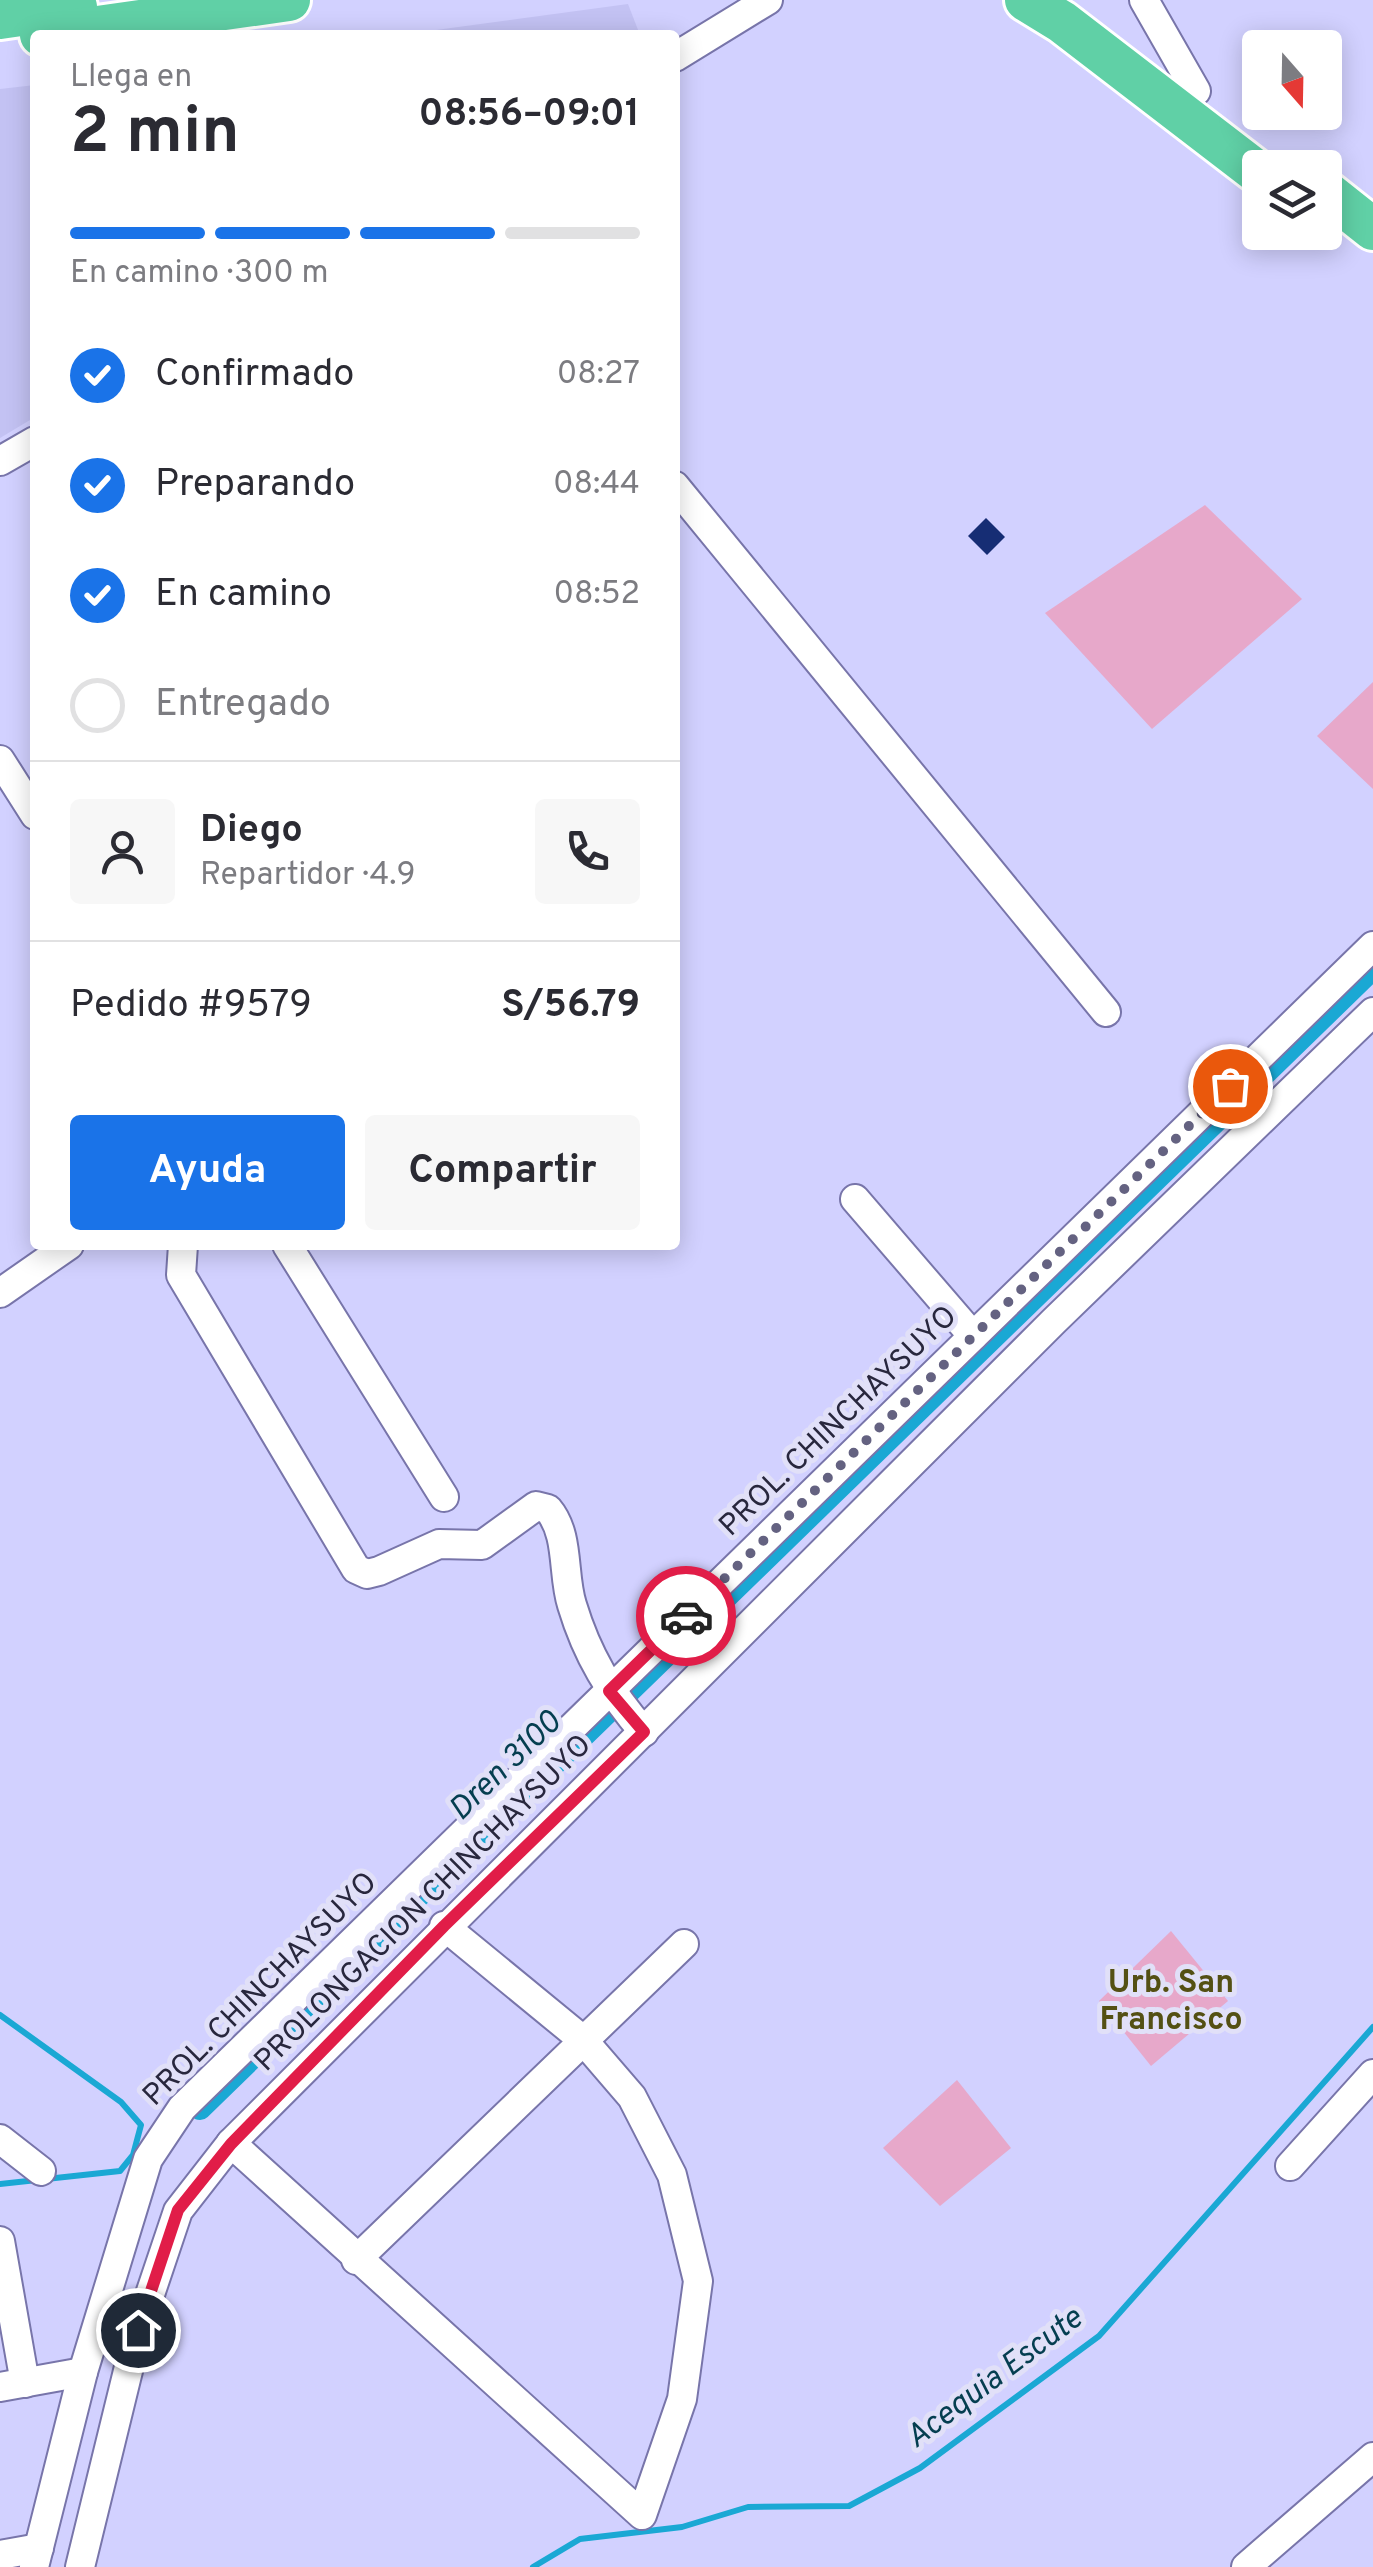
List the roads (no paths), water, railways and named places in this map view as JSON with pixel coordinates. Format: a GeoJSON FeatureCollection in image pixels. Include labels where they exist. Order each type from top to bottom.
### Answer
{"type":"FeatureCollection","features":[{"type":"Feature","properties":{"kind":"highway"},"geometry":{"type":"LineString","coordinates":[[0,18],[126,0]]}},
{"type":"Feature","properties":{"kind":"highway"},"geometry":{"type":"LineString","coordinates":[[80,30],[289,0]]}},
{"type":"Feature","properties":{"kind":"highway"},"geometry":{"type":"LineString","coordinates":[[1026,0],[1062,22],[1242,160]]}},
{"type":"Feature","properties":{"kind":"highway"},"geometry":{"type":"LineString","coordinates":[[1079,0],[1271,150]]}},
{"type":"Feature","properties":{"kind":"highway"},"geometry":{"type":"LineString","coordinates":[[0,41],[30,37]]}},
{"type":"Feature","properties":{"kind":"highway"},"geometry":{"type":"LineString","coordinates":[[1342,204],[1373,228]]}},
{"type":"Feature","properties":{"kind":"highway"},"geometry":{"type":"LineString","coordinates":[[1342,237],[1373,261]]}},
{"type":"Feature","properties":{"kind":"street"},"geometry":{"type":"LineString","coordinates":[[680,55],[768,0]]}},
{"type":"Feature","properties":{"kind":"street"},"geometry":{"type":"LineString","coordinates":[[1144,0],[1196,91]]}},
{"type":"Feature","properties":{"kind":"street"},"geometry":{"type":"LineString","coordinates":[[0,461],[30,444]]}},
{"type":"Feature","properties":{"kind":"street"},"geometry":{"type":"LineString","coordinates":[[680,492],[1106,1012]]}},
{"type":"Feature","properties":{"kind":"street"},"geometry":{"type":"LineString","coordinates":[[0,760],[30,808]]}},
{"type":"Feature","properties":{"kind":"street","name":"PROL. CHINCHAYSUYO"},"geometry":{"type":"LineString","coordinates":[[37,2558],[82,2372],[148,2159],[182,2108],[625,1710],[973,1336],[1373,946]]}},
{"type":"Feature","properties":{"kind":"street","name":"PROLONGACION CHINCHAYSUYO"},"geometry":{"type":"LineString","coordinates":[[80,2567],[138,2330],[178,2210],[231,2144],[444,1926],[625,1710],[1054,1321],[1373,1012]]}},
{"type":"Feature","properties":{"kind":"street"},"geometry":{"type":"LineString","coordinates":[[855,1198],[973,1336]]}},
{"type":"Feature","properties":{"kind":"street"},"geometry":{"type":"LineString","coordinates":[[0,1293],[61,1250]]}},
{"type":"Feature","properties":{"kind":"street"},"geometry":{"type":"LineString","coordinates":[[181,1250],[178,1259],[181,1275],[356,1568],[367,1574],[379,1572],[440,1544],[482,1545],[536,1506],[548,1510],[562,1532],[571,1602],[625,1710]]}},
{"type":"Feature","properties":{"kind":"street"},"geometry":{"type":"LineString","coordinates":[[291,1250],[444,1497]]}},
{"type":"Feature","properties":{"kind":"street"},"geometry":{"type":"LineString","coordinates":[[231,2144],[642,2514],[682,2399],[698,2281],[672,2174],[632,2097],[583,2040],[444,1926]]}},
{"type":"Feature","properties":{"kind":"street"},"geometry":{"type":"LineString","coordinates":[[356,2260],[684,1944]]}},
{"type":"Feature","properties":{"kind":"street"},"geometry":{"type":"LineString","coordinates":[[1290,2166],[1373,2074]]}},
{"type":"Feature","properties":{"kind":"street"},"geometry":{"type":"LineString","coordinates":[[0,2139],[41,2171]]}},
{"type":"Feature","properties":{"kind":"street"},"geometry":{"type":"LineString","coordinates":[[0,2241],[12,2385],[82,2372]]}},
{"type":"Feature","properties":{"kind":"street"},"geometry":{"type":"LineString","coordinates":[[1246,2567],[1373,2457]]}},
{"type":"Feature","properties":{"kind":"street"},"geometry":{"type":"LineString","coordinates":[[0,2555],[37,2558]]}},
{"type":"Feature","properties":{"kind":"waterway","name":"Dren 3100"},"geometry":{"type":"LineString","coordinates":[[200,2109],[1373,969]]}},
{"type":"Feature","properties":{"kind":"waterway"},"geometry":{"type":"LineString","coordinates":[[0,2015],[121,2102],[141,2125],[133,2155],[120,2171],[0,2184]]}},
{"type":"Feature","properties":{"kind":"waterway","name":"Acequia Escute"},"geometry":{"type":"LineString","coordinates":[[533,2567],[580,2539],[682,2527],[748,2507],[849,2506],[920,2468],[1099,2336],[1373,2027]]}},
{"type":"Feature","properties":{"kind":"district","name":"Urb. San Francisco"},"geometry":{"type":"Point","coordinates":[1171,2002]}}]}
